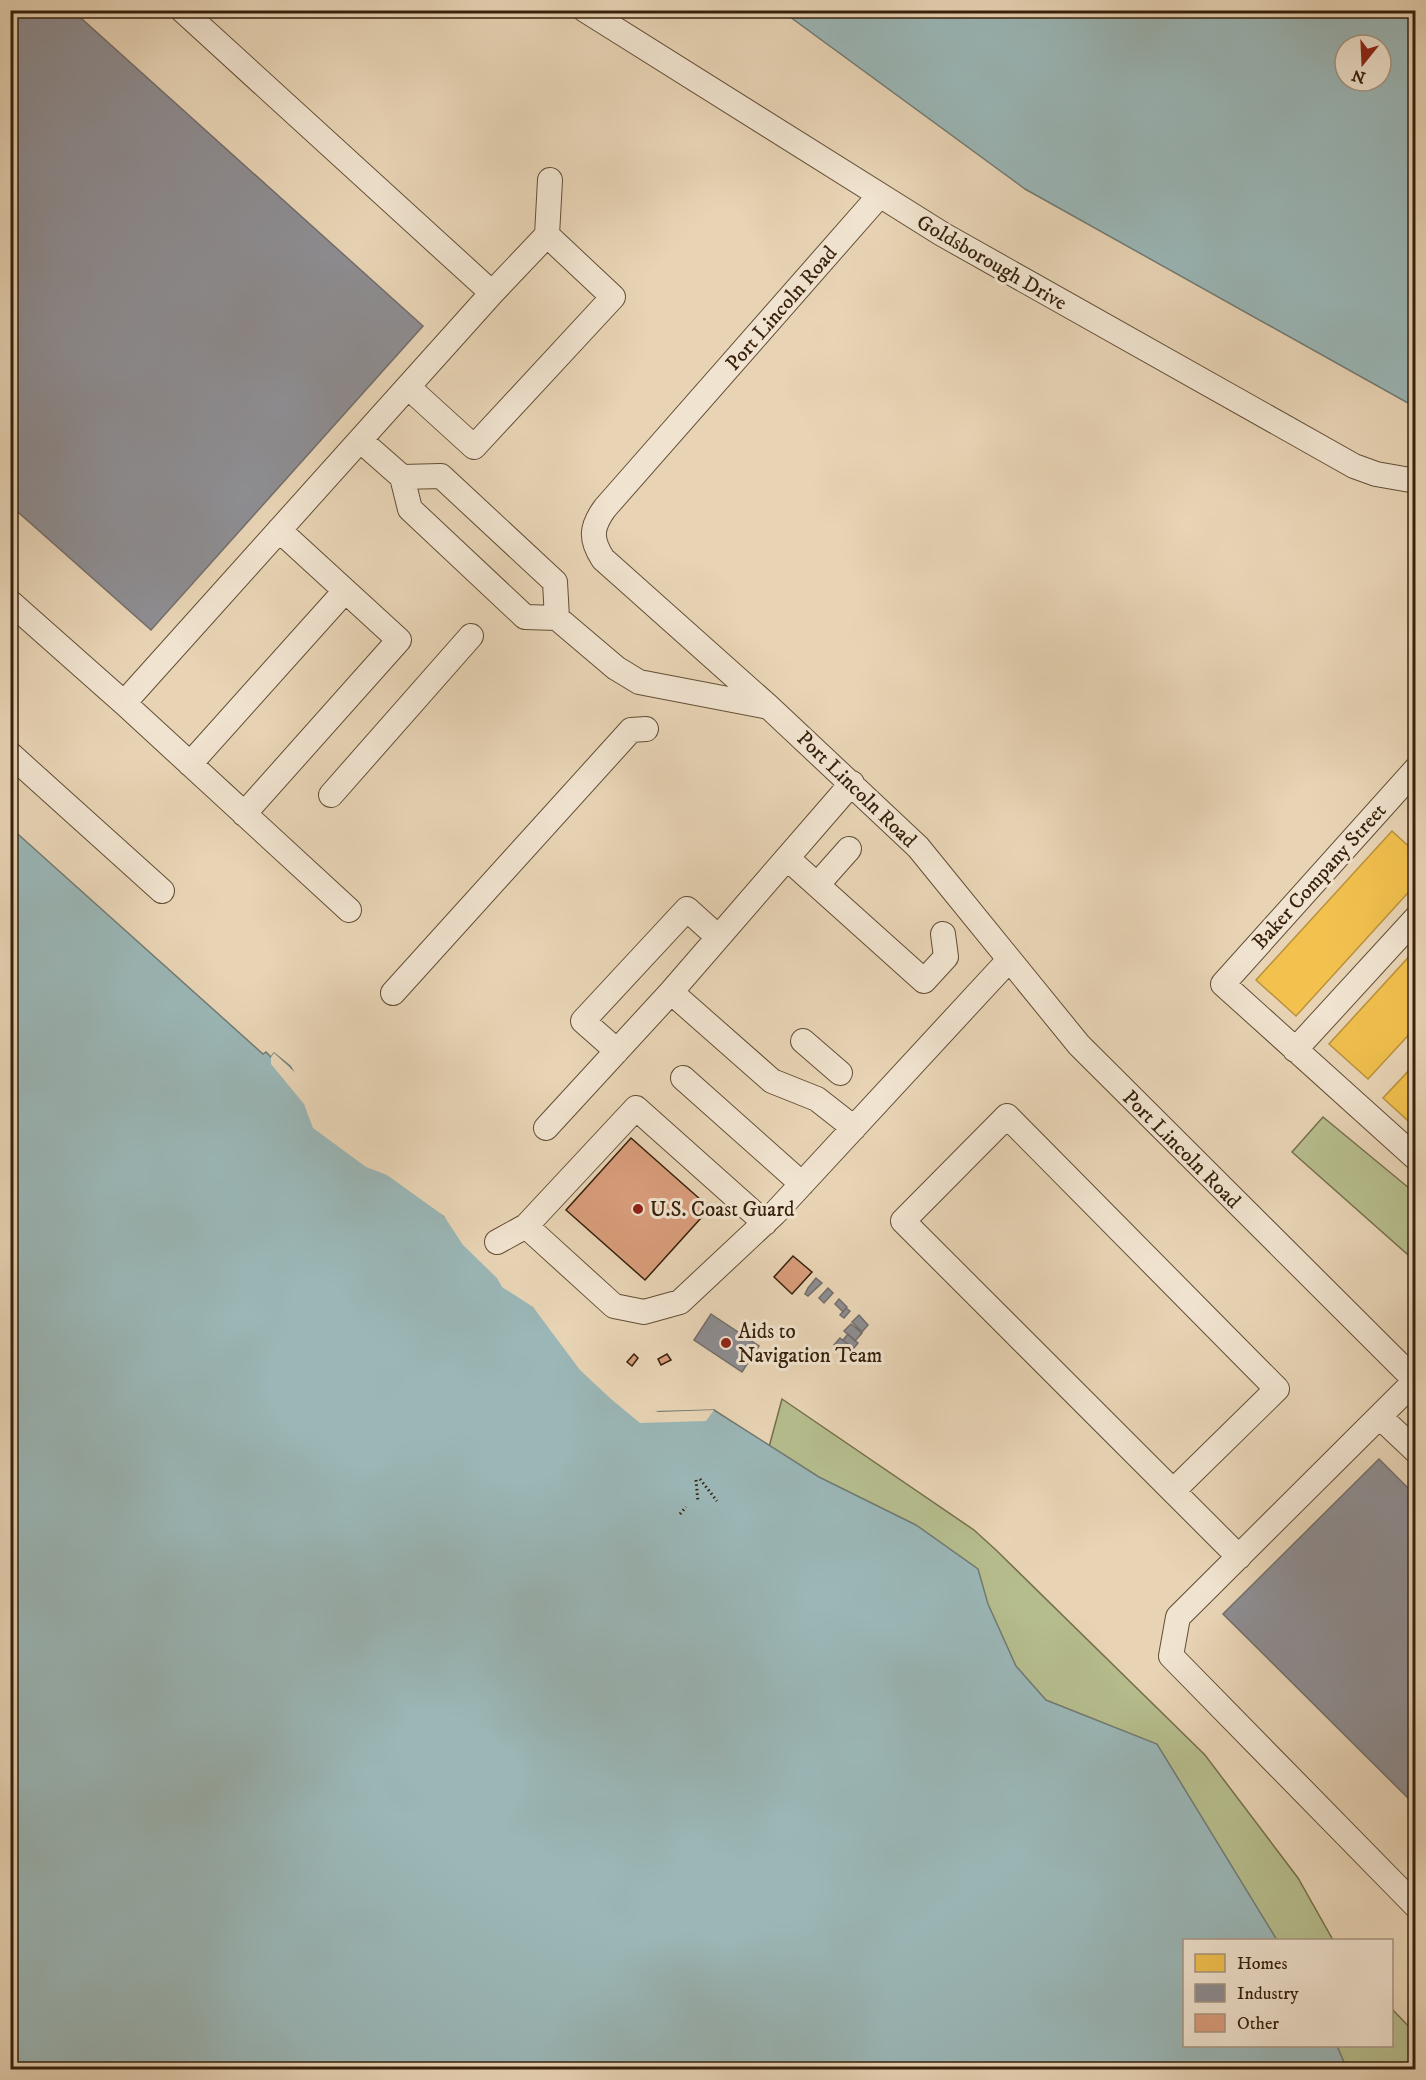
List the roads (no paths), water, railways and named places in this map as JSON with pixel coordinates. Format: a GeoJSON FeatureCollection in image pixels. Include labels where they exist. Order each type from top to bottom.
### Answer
{"type":"FeatureCollection","features":[{"type":"Feature","properties":{"kind":"street"},"geometry":{"type":"LineString","coordinates":[[182,10],[492,293]]}},
{"type":"Feature","properties":{"kind":"street","name":"Goldsborough Drive"},"geometry":{"type":"LineString","coordinates":[[585,10],[879,196],[986,260],[1341,459],[1376,474],[1416,481]]}},
{"type":"Feature","properties":{"kind":"street"},"geometry":{"type":"LineString","coordinates":[[124,703],[546,235],[550,180]]}},
{"type":"Feature","properties":{"kind":"street","name":"Port Lincoln Road"},"geometry":{"type":"LineString","coordinates":[[879,196],[605,508],[597,519],[592,533],[595,547],[603,559],[769,707],[918,847],[1008,961],[1079,1045],[1415,1381]]}},
{"type":"Feature","properties":{"kind":"street"},"geometry":{"type":"LineString","coordinates":[[408,387],[474,447],[613,297],[546,235]]}},
{"type":"Feature","properties":{"kind":"street"},"geometry":{"type":"LineString","coordinates":[[360,440],[402,477],[410,509],[525,617],[557,618],[616,668],[639,682],[769,707]]}},
{"type":"Feature","properties":{"kind":"street"},"geometry":{"type":"LineString","coordinates":[[402,477],[441,476],[555,582],[557,618]]}},
{"type":"Feature","properties":{"kind":"street"},"geometry":{"type":"LineString","coordinates":[[244,814],[399,640],[279,530]]}},
{"type":"Feature","properties":{"kind":"street"},"geometry":{"type":"LineString","coordinates":[[190,764],[345,591]]}},
{"type":"Feature","properties":{"kind":"street"},"geometry":{"type":"LineString","coordinates":[[10,602],[350,910]]}},
{"type":"Feature","properties":{"kind":"street"},"geometry":{"type":"LineString","coordinates":[[331,795],[471,636]]}},
{"type":"Feature","properties":{"kind":"street"},"geometry":{"type":"LineString","coordinates":[[393,993],[631,730],[646,729]]}},
{"type":"Feature","properties":{"kind":"street"},"geometry":{"type":"LineString","coordinates":[[10,754],[162,891]]}},
{"type":"Feature","properties":{"kind":"street","name":"Baker Company Street"},"geometry":{"type":"LineString","coordinates":[[1295,1050],[1223,984],[1413,778]]}},
{"type":"Feature","properties":{"kind":"street"},"geometry":{"type":"LineString","coordinates":[[546,1128],[671,992],[852,783]]}},
{"type":"Feature","properties":{"kind":"street"},"geometry":{"type":"LineString","coordinates":[[817,885],[849,849]]}},
{"type":"Feature","properties":{"kind":"street"},"geometry":{"type":"LineString","coordinates":[[787,858],[924,981],[946,957],[944,934]]}},
{"type":"Feature","properties":{"kind":"street"},"geometry":{"type":"LineString","coordinates":[[617,1051],[583,1021],[687,909],[718,937]]}},
{"type":"Feature","properties":{"kind":"street"},"geometry":{"type":"LineString","coordinates":[[1416,918],[1295,1050],[1416,1158]]}},
{"type":"Feature","properties":{"kind":"street"},"geometry":{"type":"LineString","coordinates":[[526,1226],[614,1306],[644,1312],[662,1309],[680,1302],[770,1218],[1008,961]]}},
{"type":"Feature","properties":{"kind":"street"},"geometry":{"type":"LineString","coordinates":[[671,992],[772,1081],[817,1099],[854,1128]]}},
{"type":"Feature","properties":{"kind":"street"},"geometry":{"type":"LineString","coordinates":[[803,1041],[840,1073]]}},
{"type":"Feature","properties":{"kind":"street"},"geometry":{"type":"LineString","coordinates":[[683,1078],[802,1184]]}},
{"type":"Feature","properties":{"kind":"street"},"geometry":{"type":"LineString","coordinates":[[497,1242],[526,1226],[636,1108],[770,1218]]}},
{"type":"Feature","properties":{"kind":"street"},"geometry":{"type":"LineString","coordinates":[[1173,1491],[1277,1389],[1007,1116],[903,1221],[1173,1491],[1239,1557]]}},
{"type":"Feature","properties":{"kind":"street"},"geometry":{"type":"LineString","coordinates":[[1415,1381],[1178,1617],[1172,1656],[1416,1906]]}},
{"type":"Feature","properties":{"kind":"street"},"geometry":{"type":"LineString","coordinates":[[1380,1417],[1416,1451]]}},
{"type":"Feature","properties":{"kind":"water"},"geometry":{"type":"Polygon","coordinates":[[[782,11],[1415,11],[1415,407],[1025,189],[782,11]]]}},
{"type":"Feature","properties":{"kind":"water"},"geometry":{"type":"Polygon","coordinates":[[[10,827],[263,1054],[266,1052],[271,1057],[274,1053],[290,1066],[319,1114],[405,1176],[576,1350],[646,1412],[714,1410],[819,1477],[916,1525],[978,1569],[988,1604],[1016,1666],[1046,1700],[1157,1744],[1276,1939],[1183,1939],[1183,2047],[1337,2047],[1347,2069],[11,2069],[10,827]]]}},
{"type":"Feature","properties":{"kind":"place","name":"U.S. Coast Guard"},"geometry":{"type":"Point","coordinates":[638,1209]}},
{"type":"Feature","properties":{"kind":"place","name":"Aids to Navigation Team"},"geometry":{"type":"Point","coordinates":[726,1343]}}]}
